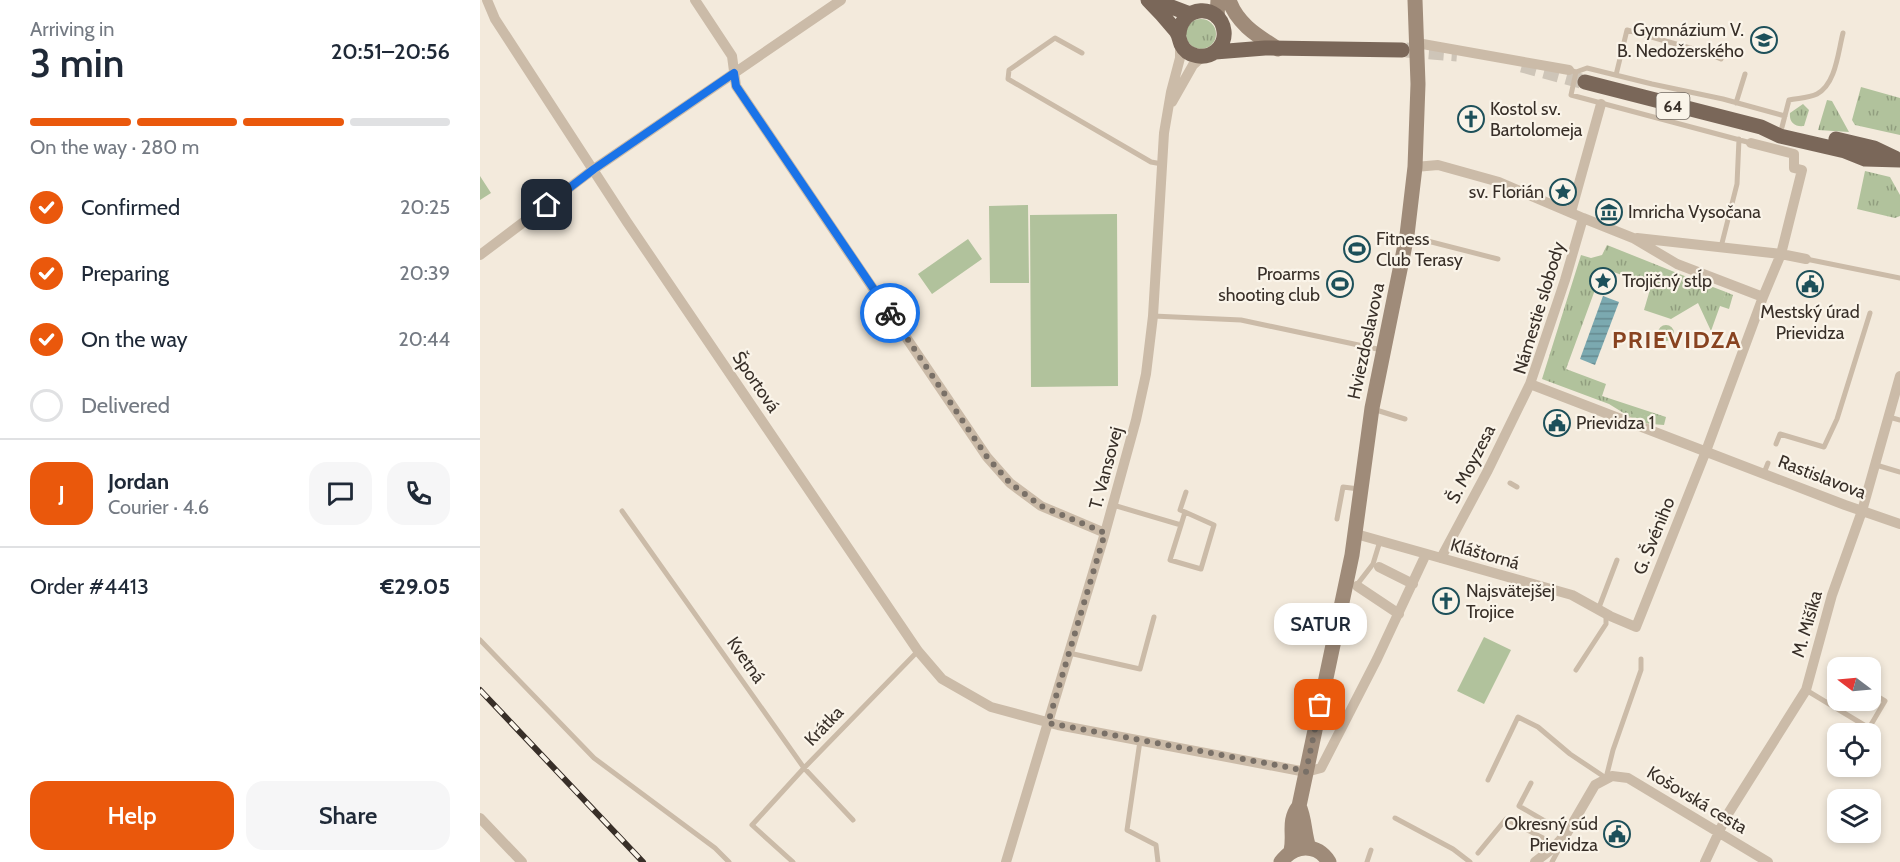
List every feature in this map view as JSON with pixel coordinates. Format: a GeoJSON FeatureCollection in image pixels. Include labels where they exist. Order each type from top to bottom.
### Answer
{"type":"FeatureCollection","features":[{"type":"Feature","properties":{"kind":"main road"},"geometry":{"type":"LineString","coordinates":[[1148,0],[1179,37],[1183,48],[1189,53],[1209,54],[1272,49],[1402,50]]}},
{"type":"Feature","properties":{"kind":"main road"},"geometry":{"type":"LineString","coordinates":[[1153,0],[1198,8],[1217,17],[1223,26],[1222,44],[1209,54]]}},
{"type":"Feature","properties":{"kind":"main road"},"geometry":{"type":"LineString","coordinates":[[1179,37],[1181,23],[1198,8]]}},
{"type":"Feature","properties":{"kind":"main road"},"geometry":{"type":"LineString","coordinates":[[1224,33],[1272,49]]}},
{"type":"Feature","properties":{"kind":"main road","name":"64"},"geometry":{"type":"LineString","coordinates":[[1577,75],[1761,127],[1780,136],[1845,151],[1865,159],[1899,160]]}},
{"type":"Feature","properties":{"kind":"main road","name":"64"},"geometry":{"type":"LineString","coordinates":[[1761,127],[1783,122],[1874,148],[1899,160]]}},
{"type":"Feature","properties":{"kind":"street","name":"Športová"},"geometry":{"type":"LineString","coordinates":[[486,0],[495,19],[627,222],[918,651],[942,679],[991,707],[1048,723],[1306,772]]}},
{"type":"Feature","properties":{"kind":"street"},"geometry":{"type":"LineString","coordinates":[[695,0],[732,56],[736,86],[987,457],[1010,483],[1041,506],[1105,533]]}},
{"type":"Feature","properties":{"kind":"street"},"geometry":{"type":"LineString","coordinates":[[480,255],[594,169],[841,0]]}},
{"type":"Feature","properties":{"kind":"street"},"geometry":{"type":"LineString","coordinates":[[1217,17],[1218,0]]}},
{"type":"Feature","properties":{"kind":"street"},"geometry":{"type":"LineString","coordinates":[[1229,0],[1242,23],[1272,49]]}},
{"type":"Feature","properties":{"kind":"street","name":"Hviezdoslavova"},"geometry":{"type":"LineString","coordinates":[[1286,857],[1293,842],[1293,814],[1299,806],[1351,587],[1372,408],[1407,236],[1415,166],[1418,84],[1415,0]]}},
{"type":"Feature","properties":{"kind":"street","name":"T. Vansovej"},"geometry":{"type":"LineString","coordinates":[[1006,862],[1105,533],[1136,420],[1146,374],[1153,316],[1164,133],[1180,58],[1179,37]]}},
{"type":"Feature","properties":{"kind":"street"},"geometry":{"type":"LineString","coordinates":[[1417,43],[1577,75]]}},
{"type":"Feature","properties":{"kind":"street","name":"T. Vansovej"},"geometry":{"type":"LineString","coordinates":[[1169,107],[1193,65],[1209,54]]}},
{"type":"Feature","properties":{"kind":"street"},"geometry":{"type":"LineString","coordinates":[[1570,212],[1601,104]]}},
{"type":"Feature","properties":{"kind":"street"},"geometry":{"type":"LineString","coordinates":[[1705,454],[1763,297],[1782,254],[1803,170],[1794,168],[1794,154],[1751,143]]}},
{"type":"Feature","properties":{"kind":"street"},"geometry":{"type":"LineString","coordinates":[[1415,166],[1438,165],[1499,182],[1633,238],[1677,264],[1763,297]]}},
{"type":"Feature","properties":{"kind":"street","name":"Námestie slobody"},"geometry":{"type":"LineString","coordinates":[[1583,218],[1530,384],[1705,454],[1733,461]]}},
{"type":"Feature","properties":{"kind":"street"},"geometry":{"type":"LineString","coordinates":[[1633,238],[1782,254],[1806,259]]}},
{"type":"Feature","properties":{"kind":"street","name":"M. Mišíka"},"geometry":{"type":"LineString","coordinates":[[1705,862],[1726,817],[1806,690],[1832,596],[1862,511],[1900,376]]}},
{"type":"Feature","properties":{"kind":"street","name":"Š. Moyzesa"},"geometry":{"type":"LineString","coordinates":[[1441,558],[1489,473],[1530,384]]}},
{"type":"Feature","properties":{"kind":"street","name":"G. Švéniho"},"geometry":{"type":"LineString","coordinates":[[1636,627],[1705,454]]}},
{"type":"Feature","properties":{"kind":"street","name":"Rastislavova"},"geometry":{"type":"LineString","coordinates":[[1733,461],[1766,468],[1862,511],[1900,524]]}},
{"type":"Feature","properties":{"kind":"street","name":"Kláštorná"},"geometry":{"type":"LineString","coordinates":[[1356,534],[1572,596],[1636,627]]}},
{"type":"Feature","properties":{"kind":"street"},"geometry":{"type":"LineString","coordinates":[[1306,772],[1321,768],[1399,614],[1426,554]]}},
{"type":"Feature","properties":{"kind":"street"},"geometry":{"type":"LineString","coordinates":[[1379,567],[1413,584]]}},
{"type":"Feature","properties":{"kind":"street"},"geometry":{"type":"LineString","coordinates":[[1351,587],[1399,614]]}},
{"type":"Feature","properties":{"kind":"street","name":"Košovská cesta"},"geometry":{"type":"LineString","coordinates":[[1606,778],[1612,776],[1628,778],[1768,862]]}},
{"type":"Feature","properties":{"kind":"street"},"geometry":{"type":"LineString","coordinates":[[1534,862],[1553,848],[1567,833],[1595,785],[1606,778]]}},
{"type":"Feature","properties":{"kind":"street"},"geometry":{"type":"LineString","coordinates":[[1299,806],[1303,814],[1309,848]]}},
{"type":"Feature","properties":{"kind":"street"},"geometry":{"type":"LineString","coordinates":[[480,818],[522,862]]}},
{"type":"Feature","properties":{"kind":"street"},"geometry":{"type":"LineString","coordinates":[[1286,857],[1301,848],[1309,848],[1320,852],[1329,862]]}},
{"type":"Feature","properties":{"kind":"lane"},"geometry":{"type":"LineString","coordinates":[[480,3],[486,0]]}},
{"type":"Feature","properties":{"kind":"lane"},"geometry":{"type":"LineString","coordinates":[[1616,75],[1627,30],[1721,59]]}},
{"type":"Feature","properties":{"kind":"lane"},"geometry":{"type":"LineString","coordinates":[[1751,143],[1571,95],[1577,75],[1587,68],[1736,103],[1783,122],[1789,100],[1816,94],[1826,87],[1843,33]]}},
{"type":"Feature","properties":{"kind":"lane"},"geometry":{"type":"LineString","coordinates":[[1082,53],[1055,38],[1009,70],[1008,79],[1151,162],[1162,164]]}},
{"type":"Feature","properties":{"kind":"lane"},"geometry":{"type":"LineString","coordinates":[[1736,103],[1745,74]]}},
{"type":"Feature","properties":{"kind":"lane"},"geometry":{"type":"LineString","coordinates":[[1720,248],[1737,184],[1739,139]]}},
{"type":"Feature","properties":{"kind":"lane"},"geometry":{"type":"LineString","coordinates":[[1407,236],[1498,260]]}},
{"type":"Feature","properties":{"kind":"lane"},"geometry":{"type":"LineString","coordinates":[[1806,259],[1900,278]]}},
{"type":"Feature","properties":{"kind":"lane"},"geometry":{"type":"LineString","coordinates":[[1776,444],[1780,434],[1824,447],[1837,420],[1870,313]]}},
{"type":"Feature","properties":{"kind":"lane"},"geometry":{"type":"LineString","coordinates":[[1153,316],[1241,320],[1384,350]]}},
{"type":"Feature","properties":{"kind":"lane"},"geometry":{"type":"LineString","coordinates":[[1372,408],[1405,419]]}},
{"type":"Feature","properties":{"kind":"lane"},"geometry":{"type":"LineString","coordinates":[[1889,417],[1900,420]]}},
{"type":"Feature","properties":{"kind":"lane"},"geometry":{"type":"LineString","coordinates":[[1875,465],[1900,472]]}},
{"type":"Feature","properties":{"kind":"lane"},"geometry":{"type":"LineString","coordinates":[[1510,483],[1518,487]]}},
{"type":"Feature","properties":{"kind":"lane"},"geometry":{"type":"LineString","coordinates":[[1337,519],[1343,488],[1361,489]]}},
{"type":"Feature","properties":{"kind":"lane"},"geometry":{"type":"LineString","coordinates":[[1185,512],[1170,560],[1201,570],[1214,525],[1185,512],[1180,510],[1186,492]]}},
{"type":"Feature","properties":{"kind":"lane"},"geometry":{"type":"LineString","coordinates":[[1113,505],[1181,525]]}},
{"type":"Feature","properties":{"kind":"lane","name":"Kvetná"},"geometry":{"type":"LineString","coordinates":[[622,510],[804,768],[853,820]]}},
{"type":"Feature","properties":{"kind":"lane"},"geometry":{"type":"LineString","coordinates":[[1351,587],[1373,564],[1380,541]]}},
{"type":"Feature","properties":{"kind":"lane"},"geometry":{"type":"LineString","coordinates":[[1576,670],[1606,624],[1605,613],[1617,560]]}},
{"type":"Feature","properties":{"kind":"lane"},"geometry":{"type":"LineString","coordinates":[[1069,653],[1140,669],[1154,617]]}},
{"type":"Feature","properties":{"kind":"lane"},"geometry":{"type":"LineString","coordinates":[[480,640],[594,758],[715,848],[729,862]]}},
{"type":"Feature","properties":{"kind":"lane","name":"Krátka"},"geometry":{"type":"LineString","coordinates":[[793,862],[752,825],[918,651]]}},
{"type":"Feature","properties":{"kind":"lane"},"geometry":{"type":"LineString","coordinates":[[1488,780],[1518,717],[1538,727],[1570,754],[1606,778],[1613,750],[1641,670],[1641,659]]}},
{"type":"Feature","properties":{"kind":"lane"},"geometry":{"type":"LineString","coordinates":[[1806,690],[1827,702]]}},
{"type":"Feature","properties":{"kind":"lane"},"geometry":{"type":"LineString","coordinates":[[1881,698],[1886,701],[1881,709]]}},
{"type":"Feature","properties":{"kind":"lane"},"geometry":{"type":"LineString","coordinates":[[1841,711],[1869,728],[1880,711]]}},
{"type":"Feature","properties":{"kind":"lane"},"geometry":{"type":"LineString","coordinates":[[1140,741],[1127,830],[1156,845],[1158,862]]}},
{"type":"Feature","properties":{"kind":"lane"},"geometry":{"type":"LineString","coordinates":[[1531,783],[1519,806],[1567,833],[1552,862]]}},
{"type":"Feature","properties":{"kind":"lane"},"geometry":{"type":"LineString","coordinates":[[1395,818],[1454,849],[1470,862]]}},
{"type":"Feature","properties":{"kind":"lane"},"geometry":{"type":"LineString","coordinates":[[1478,853],[1506,819],[1543,838],[1553,848]]}},
{"type":"Feature","properties":{"kind":"lane"},"geometry":{"type":"LineString","coordinates":[[1367,862],[1371,850]]}},
{"type":"Feature","properties":{"kind":"green space"},"geometry":{"type":"Polygon","coordinates":[[[1201,19],[1212,23],[1216,34],[1212,45],[1201,49],[1190,45],[1186,34],[1190,23],[1201,19]]]}},
{"type":"Feature","properties":{"kind":"green space"},"geometry":{"type":"Polygon","coordinates":[[[1861,87],[1900,98],[1900,135],[1855,125],[1852,120],[1861,87]]]}},
{"type":"Feature","properties":{"kind":"green space"},"geometry":{"type":"Polygon","coordinates":[[[1827,100],[1832,101],[1849,132],[1818,130],[1827,100]]]}},
{"type":"Feature","properties":{"kind":"green space"},"geometry":{"type":"Polygon","coordinates":[[[1803,104],[1809,110],[1804,126],[1798,126],[1793,124],[1790,113],[1803,104]]]}},
{"type":"Feature","properties":{"kind":"green space"},"geometry":{"type":"Polygon","coordinates":[[[1865,171],[1890,177],[1900,195],[1900,216],[1895,218],[1857,209],[1865,171]]]}},
{"type":"Feature","properties":{"kind":"green space"},"geometry":{"type":"Polygon","coordinates":[[[480,176],[491,193],[480,200],[480,176]]]}},
{"type":"Feature","properties":{"kind":"green space"},"geometry":{"type":"Polygon","coordinates":[[[1028,205],[1029,283],[990,283],[989,206],[1028,205]]]}},
{"type":"Feature","properties":{"kind":"green space"},"geometry":{"type":"Polygon","coordinates":[[[1117,214],[1118,386],[1031,387],[1030,215],[1117,214]]]}},
{"type":"Feature","properties":{"kind":"green space"},"geometry":{"type":"Polygon","coordinates":[[[968,239],[982,259],[932,294],[918,274],[968,239]]]}},
{"type":"Feature","properties":{"kind":"green space"},"geometry":{"type":"Polygon","coordinates":[[[1607,245],[1697,281],[1694,289],[1723,300],[1726,292],[1733,295],[1729,309],[1720,306],[1711,331],[1698,303],[1671,319],[1644,310],[1651,286],[1603,268],[1566,369],[1606,384],[1602,396],[1666,417],[1664,425],[1651,424],[1653,418],[1631,412],[1630,417],[1609,404],[1542,379],[1581,255],[1591,258],[1602,255],[1607,245]]]}},
{"type":"Feature","properties":{"kind":"green space"},"geometry":{"type":"Polygon","coordinates":[[[1697,281],[1726,292],[1723,301],[1694,290],[1697,281]]]}},
{"type":"Feature","properties":{"kind":"green space"},"geometry":{"type":"Polygon","coordinates":[[[1666,325],[1674,333],[1666,341],[1658,333],[1666,325]]]}},
{"type":"Feature","properties":{"kind":"green space"},"geometry":{"type":"Polygon","coordinates":[[[1631,411],[1653,418],[1651,424],[1638,422],[1630,417],[1631,411]]]}},
{"type":"Feature","properties":{"kind":"green space"},"geometry":{"type":"Polygon","coordinates":[[[1484,637],[1511,650],[1484,704],[1457,691],[1484,637]]]}},
{"type":"Feature","properties":{"kind":"water"},"geometry":{"type":"Polygon","coordinates":[[[1603,296],[1619,302],[1595,365],[1580,359],[1603,296]]]}},
{"type":"Feature","properties":{"kind":"tunnel"},"geometry":{"type":"LineString","coordinates":[[1406,50],[1457,54]]}},
{"type":"Feature","properties":{"kind":"tunnel"},"geometry":{"type":"LineString","coordinates":[[1522,65],[1585,82]]}},
{"type":"Feature","properties":{"kind":"railway"},"geometry":{"type":"LineString","coordinates":[[480,690],[643,862]]}},
{"type":"Feature","properties":{"kind":"way so far"},"geometry":{"type":"LineString","coordinates":[[890,313],[987,457],[1010,483],[1041,506],[1105,533],[1048,723],[1306,772],[1320,705]]}},
{"type":"Feature","properties":{"kind":"place","name":"Gymnázium V. B. Nedožerského"},"geometry":{"type":"Point","coordinates":[1764,40]}},
{"type":"Feature","properties":{"kind":"place","name":"Kostol sv. Bartolomeja"},"geometry":{"type":"Point","coordinates":[1471,119]}},
{"type":"Feature","properties":{"kind":"place","name":"sv. Florián"},"geometry":{"type":"Point","coordinates":[1563,192]}},
{"type":"Feature","properties":{"kind":"place","name":"Imricha Vysočana"},"geometry":{"type":"Point","coordinates":[1609,212]}},
{"type":"Feature","properties":{"kind":"place","name":"Fitness Club Terasy"},"geometry":{"type":"Point","coordinates":[1357,249]}},
{"type":"Feature","properties":{"kind":"place","name":"Trojičný stĺp"},"geometry":{"type":"Point","coordinates":[1603,281]}},
{"type":"Feature","properties":{"kind":"place","name":"Proarms shooting club"},"geometry":{"type":"Point","coordinates":[1340,284]}},
{"type":"Feature","properties":{"kind":"place","name":"Mestský úrad Prievidza"},"geometry":{"type":"Point","coordinates":[1810,284]}},
{"type":"Feature","properties":{"kind":"place","name":"Prievidza 1"},"geometry":{"type":"Point","coordinates":[1557,423]}},
{"type":"Feature","properties":{"kind":"place","name":"Najsvätejšej Trojice"},"geometry":{"type":"Point","coordinates":[1446,601]}},
{"type":"Feature","properties":{"kind":"place","name":"SATUR"},"geometry":{"type":"Point","coordinates":[1320,705]}},
{"type":"Feature","properties":{"kind":"place","name":"Okresný súd Prievidza"},"geometry":{"type":"Point","coordinates":[1617,834]}},
{"type":"Feature","properties":{"kind":"district","name":"PRIEVIDZA"},"geometry":{"type":"Point","coordinates":[1677,340]}},
{"type":"Feature","properties":{"kind":"route"},"geometry":{"type":"LineString","coordinates":[[547,205],[594,169],[734,73],[736,86],[890,313]]}}]}
